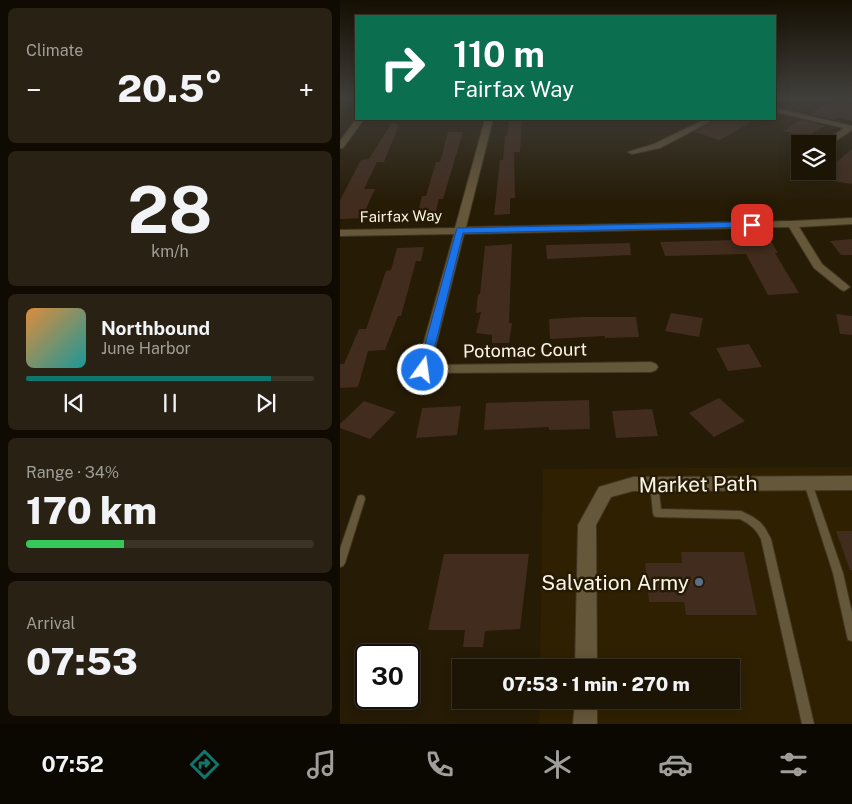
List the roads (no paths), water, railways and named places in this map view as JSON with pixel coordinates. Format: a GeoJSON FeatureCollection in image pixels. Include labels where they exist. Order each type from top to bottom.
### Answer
{"type":"FeatureCollection","features":[{"type":"Feature","properties":{"kind":"street"},"geometry":{"type":"LineString","coordinates":[[340,146],[350,133]]}},
{"type":"Feature","properties":{"kind":"street"},"geometry":{"type":"LineString","coordinates":[[460,230],[485,133]]}},
{"type":"Feature","properties":{"kind":"street"},"geometry":{"type":"LineString","coordinates":[[632,152],[657,146],[683,133]]}},
{"type":"Feature","properties":{"kind":"street","name":"Fairfax Way"},"geometry":{"type":"LineString","coordinates":[[340,233],[792,224],[852,221]]}},
{"type":"Feature","properties":{"kind":"street"},"geometry":{"type":"LineString","coordinates":[[792,224],[818,266],[844,287]]}},
{"type":"Feature","properties":{"kind":"street","name":"Potomac Court"},"geometry":{"type":"LineString","coordinates":[[460,230],[423,370],[651,367]]}},
{"type":"Feature","properties":{"kind":"street","name":"Market Path"},"geometry":{"type":"LineString","coordinates":[[586,659],[587,525],[604,492],[633,484],[852,483]]}},
{"type":"Feature","properties":{"kind":"street"},"geometry":{"type":"LineString","coordinates":[[585,724],[586,709]]}},
{"type":"Feature","properties":{"kind":"lane"},"geometry":{"type":"LineString","coordinates":[[808,483],[838,573],[852,636]]}},
{"type":"Feature","properties":{"kind":"lane"},"geometry":{"type":"LineString","coordinates":[[654,484],[657,513],[741,515],[762,529],[766,539],[808,724]]}},
{"type":"Feature","properties":{"kind":"lane"},"geometry":{"type":"LineString","coordinates":[[340,563],[361,499]]}},
{"type":"Feature","properties":{"kind":"place","name":"Salvation Army"},"geometry":{"type":"Point","coordinates":[699,582]}}]}
